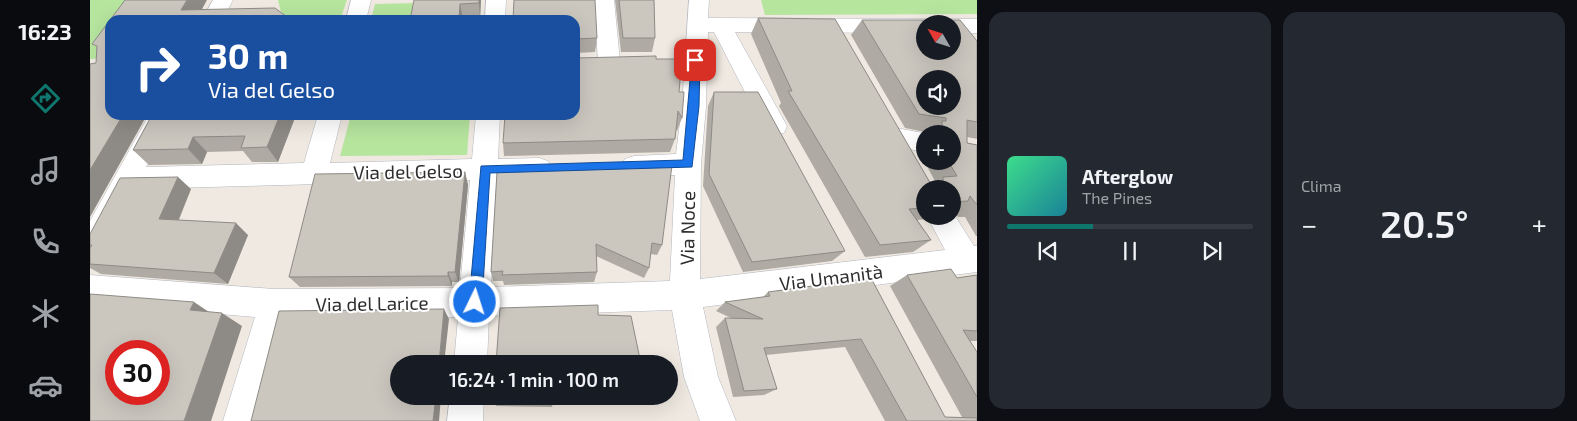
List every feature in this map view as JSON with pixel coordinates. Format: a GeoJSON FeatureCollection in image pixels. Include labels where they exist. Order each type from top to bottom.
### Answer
{"type":"FeatureCollection","features":[{"type":"Feature","properties":{"kind":"street"},"geometry":{"type":"LineString","coordinates":[[215,15],[223,0]]}},
{"type":"Feature","properties":{"kind":"street"},"geometry":{"type":"LineString","coordinates":[[357,15],[361,0]]}},
{"type":"Feature","properties":{"kind":"street"},"geometry":{"type":"LineString","coordinates":[[495,15],[496,0]]}},
{"type":"Feature","properties":{"kind":"street"},"geometry":{"type":"LineString","coordinates":[[604,0],[610,61]]}},
{"type":"Feature","properties":{"kind":"street"},"geometry":{"type":"LineString","coordinates":[[705,17],[832,25],[916,26]]}},
{"type":"Feature","properties":{"kind":"street"},"geometry":{"type":"LineString","coordinates":[[705,17],[786,145]]}},
{"type":"Feature","properties":{"kind":"street","name":"Via Noce"},"geometry":{"type":"LineString","coordinates":[[705,17],[686,60],[694,106],[688,164],[685,295],[701,377],[718,421]]}},
{"type":"Feature","properties":{"kind":"street"},"geometry":{"type":"LineString","coordinates":[[832,25],[847,51]]}},
{"type":"Feature","properties":{"kind":"street"},"geometry":{"type":"LineString","coordinates":[[961,26],[977,26]]}},
{"type":"Feature","properties":{"kind":"street"},"geometry":{"type":"LineString","coordinates":[[90,248],[158,120]]}},
{"type":"Feature","properties":{"kind":"street"},"geometry":{"type":"LineString","coordinates":[[314,173],[329,120]]}},
{"type":"Feature","properties":{"kind":"street"},"geometry":{"type":"LineString","coordinates":[[471,355],[488,120]]}},
{"type":"Feature","properties":{"kind":"street"},"geometry":{"type":"LineString","coordinates":[[911,163],[891,129],[916,139]]}},
{"type":"Feature","properties":{"kind":"street"},"geometry":{"type":"LineString","coordinates":[[610,166],[688,164]]}},
{"type":"Feature","properties":{"kind":"street","name":"Via del Gelso"},"geometry":{"type":"LineString","coordinates":[[128,178],[562,167]]}},
{"type":"Feature","properties":{"kind":"street"},"geometry":{"type":"LineString","coordinates":[[947,225],[971,260]]}},
{"type":"Feature","properties":{"kind":"street"},"geometry":{"type":"LineString","coordinates":[[842,248],[867,282]]}},
{"type":"Feature","properties":{"kind":"street","name":"Via Umanità"},"geometry":{"type":"LineString","coordinates":[[685,295],[867,282],[971,260]]}},
{"type":"Feature","properties":{"kind":"street","name":"Via del Larice"},"geometry":{"type":"LineString","coordinates":[[90,289],[274,304],[475,302],[685,295]]}},
{"type":"Feature","properties":{"kind":"street"},"geometry":{"type":"LineString","coordinates":[[241,421],[274,304]]}},
{"type":"Feature","properties":{"kind":"street"},"geometry":{"type":"LineString","coordinates":[[465,421],[466,405]]}},
{"type":"Feature","properties":{"kind":"green space"},"geometry":{"type":"Polygon","coordinates":[[[90,0],[182,0],[147,15],[105,15],[105,58],[90,59],[90,0]]]}},
{"type":"Feature","properties":{"kind":"green space"},"geometry":{"type":"Polygon","coordinates":[[[278,0],[347,0],[342,15],[282,15],[278,0]]]}},
{"type":"Feature","properties":{"kind":"green space"},"geometry":{"type":"Polygon","coordinates":[[[761,0],[977,0],[977,14],[765,15],[761,0]]]}},
{"type":"Feature","properties":{"kind":"green space"},"geometry":{"type":"Polygon","coordinates":[[[419,3],[417,15],[372,15],[375,4],[419,3]]]}},
{"type":"Feature","properties":{"kind":"green space"},"geometry":{"type":"Polygon","coordinates":[[[350,120],[470,120],[467,155],[340,156],[350,120]]]}},
{"type":"Feature","properties":{"kind":"building"},"geometry":{"type":"Polygon","coordinates":[[[125,0],[187,0],[181,10],[275,8],[284,15],[114,15],[125,0]]]}},
{"type":"Feature","properties":{"kind":"building"},"geometry":{"type":"Polygon","coordinates":[[[414,0],[479,0],[479,3],[460,4],[459,15],[411,15],[414,0]]]}},
{"type":"Feature","properties":{"kind":"building"},"geometry":{"type":"Polygon","coordinates":[[[514,0],[595,0],[597,38],[580,39],[580,15],[513,15],[514,0]]]}},
{"type":"Feature","properties":{"kind":"building"},"geometry":{"type":"Polygon","coordinates":[[[619,0],[654,0],[655,38],[623,38],[619,0]]]}},
{"type":"Feature","properties":{"kind":"building"},"geometry":{"type":"Polygon","coordinates":[[[758,18],[835,19],[916,158],[916,170],[923,170],[929,180],[916,180],[916,209],[909,209],[916,219],[916,225],[920,225],[931,240],[880,245],[788,91],[792,91],[758,18]]]}},
{"type":"Feature","properties":{"kind":"building"},"geometry":{"type":"Polygon","coordinates":[[[862,20],[916,20],[916,60],[961,60],[961,21],[977,41],[977,122],[967,120],[967,143],[977,145],[977,205],[970,196],[968,201],[961,201],[961,180],[943,180],[943,177],[957,176],[953,170],[961,170],[961,125],[942,125],[942,121],[946,121],[946,118],[926,115],[961,115],[961,70],[916,70],[916,109],[862,20]]]}},
{"type":"Feature","properties":{"kind":"building"},"geometry":{"type":"Polygon","coordinates":[[[105,27],[105,120],[120,120],[90,170],[90,64],[96,63],[97,46],[92,44],[105,27]]]}},
{"type":"Feature","properties":{"kind":"building"},"geometry":{"type":"Polygon","coordinates":[[[656,56],[656,59],[682,59],[679,92],[684,92],[682,118],[678,111],[675,139],[503,143],[505,120],[580,120],[580,58],[656,56]]]}},
{"type":"Feature","properties":{"kind":"building"},"geometry":{"type":"Polygon","coordinates":[[[714,92],[758,92],[845,251],[752,262],[709,174],[714,92]]]}},
{"type":"Feature","properties":{"kind":"building"},"geometry":{"type":"Polygon","coordinates":[[[149,120],[278,120],[267,147],[241,148],[245,136],[193,137],[188,149],[133,150],[149,120]]]}},
{"type":"Feature","properties":{"kind":"building"},"geometry":{"type":"Polygon","coordinates":[[[672,165],[662,245],[652,243],[649,268],[596,244],[597,272],[502,275],[503,271],[491,272],[497,172],[501,172],[502,168],[672,165]]]}},
{"type":"Feature","properties":{"kind":"building"},"geometry":{"type":"Polygon","coordinates":[[[465,172],[455,272],[448,272],[448,276],[289,277],[315,174],[465,172]]]}},
{"type":"Feature","properties":{"kind":"building"},"geometry":{"type":"Polygon","coordinates":[[[178,177],[159,219],[236,223],[214,273],[90,264],[90,248],[92,245],[90,245],[90,234],[120,178],[178,177]]]}},
{"type":"Feature","properties":{"kind":"building"},"geometry":{"type":"Polygon","coordinates":[[[951,269],[957,278],[977,275],[977,331],[963,330],[977,352],[977,397],[907,275],[951,269]]]}},
{"type":"Feature","properties":{"kind":"building"},"geometry":{"type":"Polygon","coordinates":[[[871,278],[945,417],[977,418],[977,421],[907,421],[861,339],[764,348],[777,389],[744,391],[725,318],[763,319],[725,302],[770,296],[768,292],[871,278]]]}},
{"type":"Feature","properties":{"kind":"building"},"geometry":{"type":"Polygon","coordinates":[[[90,294],[194,302],[190,310],[222,313],[184,421],[90,421],[90,294]]]}},
{"type":"Feature","properties":{"kind":"building"},"geometry":{"type":"Polygon","coordinates":[[[598,305],[598,315],[631,316],[639,355],[497,355],[500,308],[598,305]]]}},
{"type":"Feature","properties":{"kind":"building"},"geometry":{"type":"Polygon","coordinates":[[[444,309],[440,355],[390,355],[390,405],[435,405],[433,421],[251,421],[279,311],[444,309]]]}},
{"type":"Feature","properties":{"kind":"route"},"geometry":{"type":"LineString","coordinates":[[475,302],[485,169],[688,164],[694,106],[695,60]]}}]}
